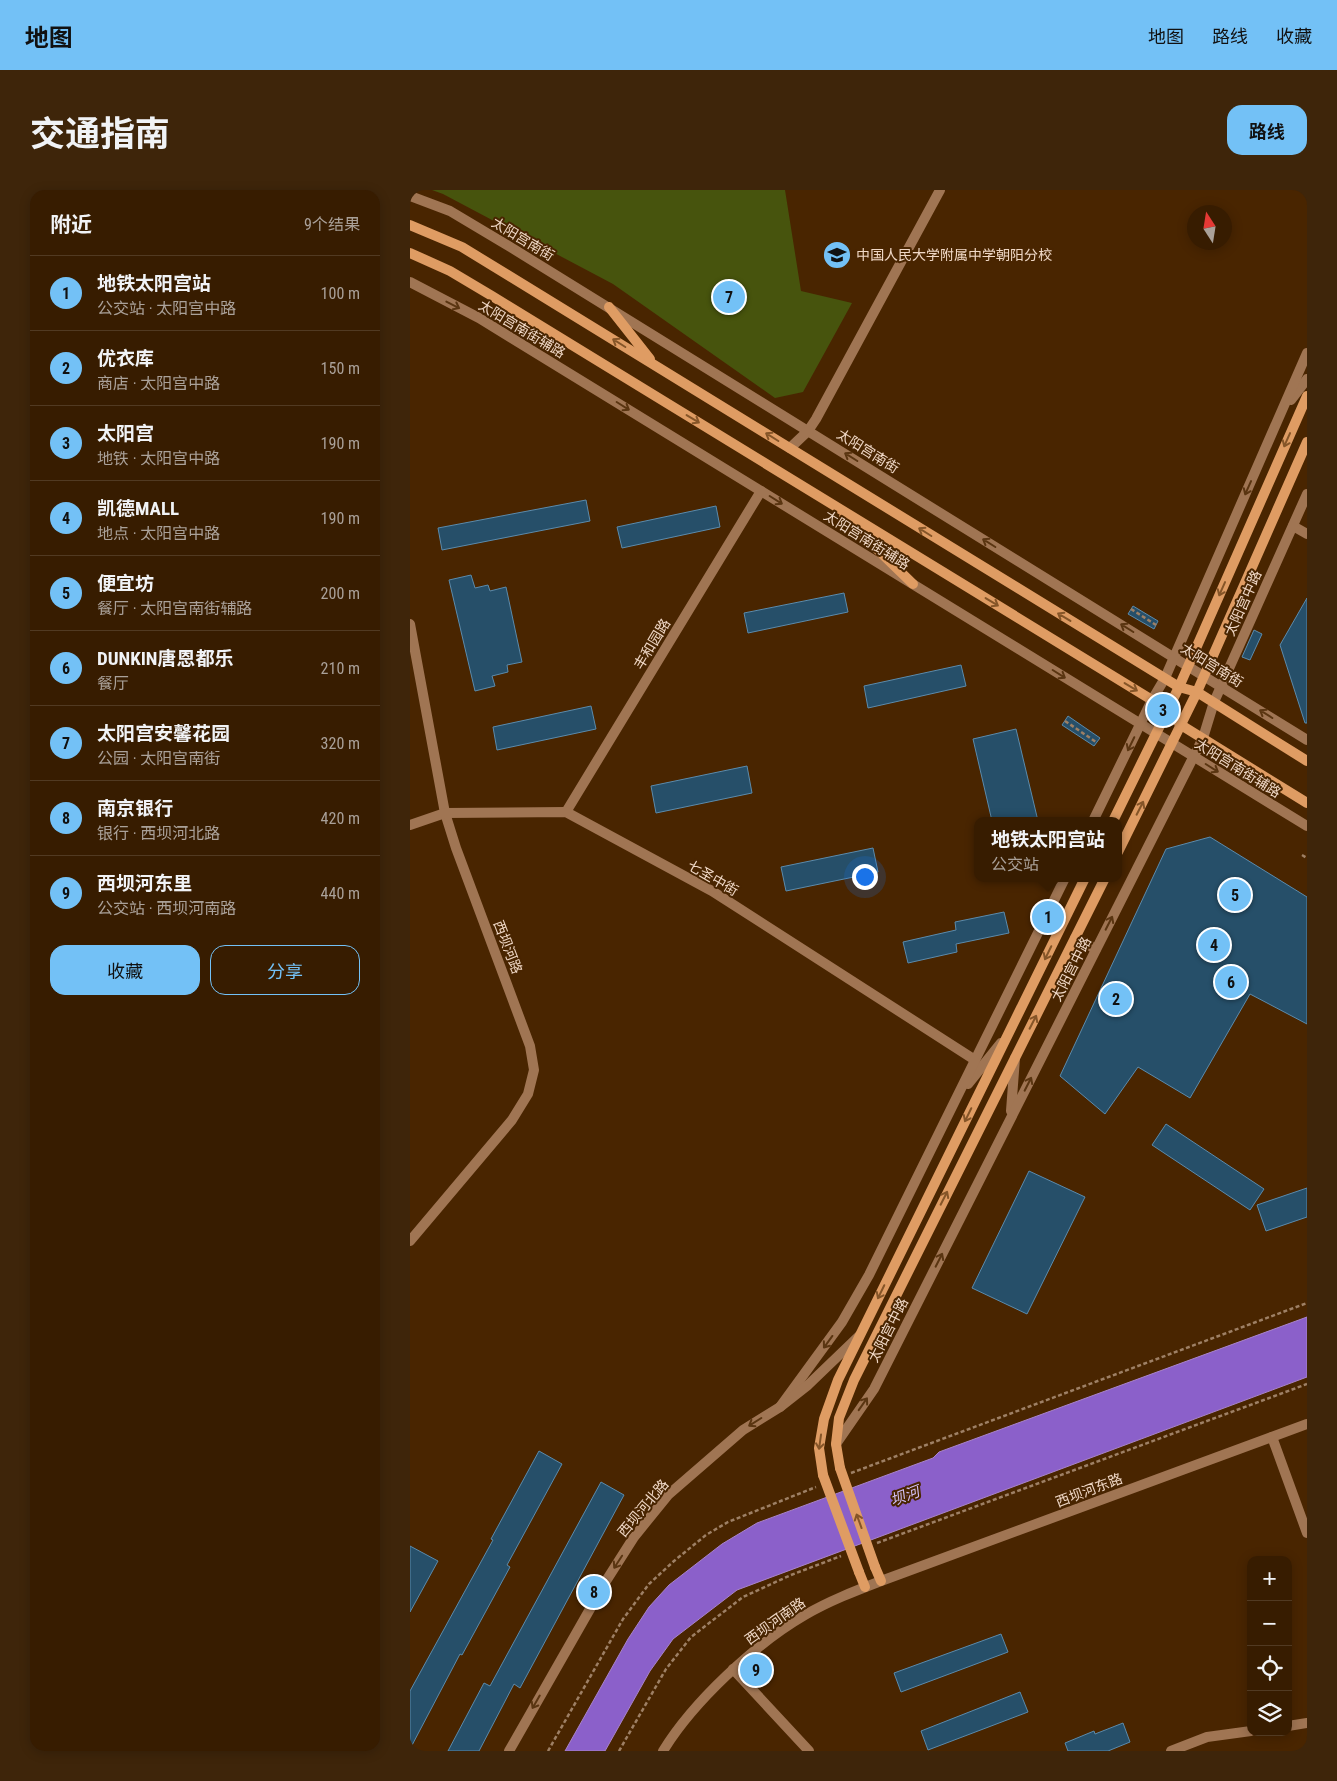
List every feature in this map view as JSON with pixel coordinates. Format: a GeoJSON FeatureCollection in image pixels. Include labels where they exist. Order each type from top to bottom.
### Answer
{"type":"FeatureCollection","features":[{"type":"Feature","properties":{"kind":"main road"},"geometry":{"type":"LineString","coordinates":[[410,225],[462,247],[1165,678],[1179,686],[1197,692],[1307,761]]}},
{"type":"Feature","properties":{"kind":"main road"},"geometry":{"type":"LineString","coordinates":[[410,253],[450,270],[1152,700],[1167,710],[1181,724],[1307,804]]}},
{"type":"Feature","properties":{"kind":"main road"},"geometry":{"type":"LineString","coordinates":[[610,308],[654,364]]}},
{"type":"Feature","properties":{"kind":"main road","name":"太阳宫中路"},"geometry":{"type":"LineString","coordinates":[[1115,817],[1179,686],[1307,396]]}},
{"type":"Feature","properties":{"kind":"main road","name":"太阳宫中路"},"geometry":{"type":"LineString","coordinates":[[1122,844],[1197,692],[1307,442]]}},
{"type":"Feature","properties":{"kind":"main road"},"geometry":{"type":"LineString","coordinates":[[831,504],[913,584]]}},
{"type":"Feature","properties":{"kind":"main road","name":"太阳宫中路"},"geometry":{"type":"LineString","coordinates":[[866,1587],[823,1475],[819,1448],[824,1419],[838,1380],[1083,882]]}},
{"type":"Feature","properties":{"kind":"main road","name":"太阳宫中路"},"geometry":{"type":"LineString","coordinates":[[881,1581],[842,1472],[836,1444],[839,1418],[854,1380],[1103,882]]}},
{"type":"Feature","properties":{"kind":"street"},"geometry":{"type":"LineString","coordinates":[[790,448],[808,431],[940,190]]}},
{"type":"Feature","properties":{"kind":"street","name":"太阳宫南街"},"geometry":{"type":"LineString","coordinates":[[410,196],[450,211],[610,308],[1307,740]]}},
{"type":"Feature","properties":{"kind":"street","name":"太阳宫南街辅路"},"geometry":{"type":"LineString","coordinates":[[410,282],[479,318],[1307,826]]}},
{"type":"Feature","properties":{"kind":"street"},"geometry":{"type":"LineString","coordinates":[[1095,817],[1152,700],[1165,678],[1307,353]]}},
{"type":"Feature","properties":{"kind":"street"},"geometry":{"type":"LineString","coordinates":[[1282,411],[1307,379]]}},
{"type":"Feature","properties":{"kind":"street","name":"丰和园路"},"geometry":{"type":"LineString","coordinates":[[566,812],[761,491]]}},
{"type":"Feature","properties":{"kind":"street","name":"太阳宫中路"},"geometry":{"type":"LineString","coordinates":[[836,1444],[874,1389],[1194,757],[1203,738],[1214,702],[1307,494]]}},
{"type":"Feature","properties":{"kind":"street"},"geometry":{"type":"LineString","coordinates":[[1294,526],[1307,534]]}},
{"type":"Feature","properties":{"kind":"street","name":"西坝河路"},"geometry":{"type":"LineString","coordinates":[[410,624],[445,813],[456,848],[530,1046],[534,1070],[528,1094],[512,1120],[410,1241]]}},
{"type":"Feature","properties":{"kind":"street","name":"七圣中街"},"geometry":{"type":"LineString","coordinates":[[410,825],[445,813],[566,812],[712,891],[975,1060]]}},
{"type":"Feature","properties":{"kind":"street"},"geometry":{"type":"LineString","coordinates":[[780,1407],[842,1322],[869,1275],[1063,882]]}},
{"type":"Feature","properties":{"kind":"street"},"geometry":{"type":"LineString","coordinates":[[1075,938],[1096,949]]}},
{"type":"Feature","properties":{"kind":"street"},"geometry":{"type":"LineString","coordinates":[[956,1099],[1008,1034]]}},
{"type":"Feature","properties":{"kind":"street"},"geometry":{"type":"LineString","coordinates":[[1011,1117],[1015,1058]]}},
{"type":"Feature","properties":{"kind":"street","name":"西坝河北路"},"geometry":{"type":"LineString","coordinates":[[508,1751],[606,1581],[634,1537],[668,1495],[744,1430],[780,1407],[808,1385],[860,1336]]}},
{"type":"Feature","properties":{"kind":"street","name":"西坝河东路"},"geometry":{"type":"LineString","coordinates":[[881,1581],[1307,1424]]}},
{"type":"Feature","properties":{"kind":"street"},"geometry":{"type":"LineString","coordinates":[[1272,1437],[1307,1533]]}},
{"type":"Feature","properties":{"kind":"street","name":"西坝河南路"},"geometry":{"type":"LineString","coordinates":[[663,1751],[692,1712],[733,1669],[780,1632],[803,1616],[826,1604],[881,1581]]}},
{"type":"Feature","properties":{"kind":"street"},"geometry":{"type":"LineString","coordinates":[[733,1669],[809,1751]]}},
{"type":"Feature","properties":{"kind":"street"},"geometry":{"type":"LineString","coordinates":[[1292,1725],[1307,1723]]}},
{"type":"Feature","properties":{"kind":"street"},"geometry":{"type":"LineString","coordinates":[[1171,1751],[1207,1737],[1247,1732]]}},
{"type":"Feature","properties":{"kind":"path"},"geometry":{"type":"LineString","coordinates":[[1131,609],[1156,625]]}},
{"type":"Feature","properties":{"kind":"path"},"geometry":{"type":"LineString","coordinates":[[1065,721],[1096,742]]}},
{"type":"Feature","properties":{"kind":"path"},"geometry":{"type":"LineString","coordinates":[[1302,855],[1307,858]]}},
{"type":"Feature","properties":{"kind":"path"},"geometry":{"type":"LineString","coordinates":[[842,1472],[1307,1303]]}},
{"type":"Feature","properties":{"kind":"path"},"geometry":{"type":"LineString","coordinates":[[875,1544],[1307,1384]]}},
{"type":"Feature","properties":{"kind":"path"},"geometry":{"type":"LineString","coordinates":[[548,1751],[622,1619],[649,1584],[706,1535],[728,1522],[817,1486]]}},
{"type":"Feature","properties":{"kind":"path"},"geometry":{"type":"LineString","coordinates":[[619,1751],[666,1669],[691,1637],[743,1597],[791,1575],[847,1554]]}},
{"type":"Feature","properties":{"kind":"green space"},"geometry":{"type":"Polygon","coordinates":[[[432,190],[785,190],[801,291],[852,303],[803,392],[775,398],[613,284],[443,194],[432,190]]]}},
{"type":"Feature","properties":{"kind":"water","name":"坝河"},"geometry":{"type":"Polygon","coordinates":[[[1307,1317],[1307,1377],[737,1590],[673,1639],[650,1671],[605,1751],[565,1751],[628,1639],[649,1607],[669,1585],[722,1544],[757,1523],[933,1458],[939,1452],[1307,1317]]]}},
{"type":"Feature","properties":{"kind":"building"},"geometry":{"type":"Polygon","coordinates":[[[586,500],[590,521],[442,550],[438,528],[586,500]]]}},
{"type":"Feature","properties":{"kind":"building"},"geometry":{"type":"Polygon","coordinates":[[[716,506],[720,527],[622,548],[617,527],[716,506]]]}},
{"type":"Feature","properties":{"kind":"building"},"geometry":{"type":"Polygon","coordinates":[[[471,575],[475,588],[488,585],[490,591],[506,587],[522,662],[507,665],[508,672],[492,676],[495,686],[475,691],[449,580],[471,575]]]}},
{"type":"Feature","properties":{"kind":"building"},"geometry":{"type":"Polygon","coordinates":[[[844,593],[848,612],[748,633],[744,613],[844,593]]]}},
{"type":"Feature","properties":{"kind":"building"},"geometry":{"type":"Polygon","coordinates":[[[1307,598],[1307,723],[1305,723],[1280,645],[1307,598]]]}},
{"type":"Feature","properties":{"kind":"building"},"geometry":{"type":"Polygon","coordinates":[[[1133,606],[1158,621],[1154,629],[1128,614],[1133,606]]]}},
{"type":"Feature","properties":{"kind":"building"},"geometry":{"type":"Polygon","coordinates":[[[1254,630],[1262,634],[1250,660],[1242,657],[1254,630]]]}},
{"type":"Feature","properties":{"kind":"building"},"geometry":{"type":"Polygon","coordinates":[[[961,665],[966,686],[868,708],[864,686],[961,665]]]}},
{"type":"Feature","properties":{"kind":"building"},"geometry":{"type":"Polygon","coordinates":[[[591,706],[596,729],[497,750],[493,727],[591,706]]]}},
{"type":"Feature","properties":{"kind":"building"},"geometry":{"type":"Polygon","coordinates":[[[1068,716],[1100,738],[1094,746],[1062,725],[1068,716]]]}},
{"type":"Feature","properties":{"kind":"building"},"geometry":{"type":"Polygon","coordinates":[[[1016,729],[1037,817],[991,817],[973,739],[1016,729]]]}},
{"type":"Feature","properties":{"kind":"building"},"geometry":{"type":"Polygon","coordinates":[[[747,766],[752,793],[656,813],[651,786],[747,766]]]}},
{"type":"Feature","properties":{"kind":"building"},"geometry":{"type":"Polygon","coordinates":[[[1210,837],[1307,897],[1307,1024],[1250,994],[1190,1098],[1138,1067],[1105,1114],[1060,1076],[1166,849],[1210,837]]]}},
{"type":"Feature","properties":{"kind":"building"},"geometry":{"type":"Polygon","coordinates":[[[873,848],[878,872],[786,891],[781,867],[873,848]]]}},
{"type":"Feature","properties":{"kind":"building"},"geometry":{"type":"Polygon","coordinates":[[[1004,912],[1009,933],[956,944],[957,952],[908,963],[903,942],[956,930],[955,922],[1004,912]]]}},
{"type":"Feature","properties":{"kind":"building"},"geometry":{"type":"Polygon","coordinates":[[[1166,1124],[1264,1189],[1250,1210],[1152,1145],[1166,1124]]]}},
{"type":"Feature","properties":{"kind":"building"},"geometry":{"type":"Polygon","coordinates":[[[1029,1171],[1085,1197],[1027,1314],[972,1288],[1029,1171]]]}},
{"type":"Feature","properties":{"kind":"building"},"geometry":{"type":"Polygon","coordinates":[[[1307,1188],[1307,1217],[1266,1231],[1257,1205],[1307,1188]]]}},
{"type":"Feature","properties":{"kind":"building"},"geometry":{"type":"Polygon","coordinates":[[[539,1451],[562,1464],[507,1565],[510,1567],[462,1655],[460,1654],[410,1749],[410,1691],[493,1540],[491,1539],[539,1451]]]}},
{"type":"Feature","properties":{"kind":"building"},"geometry":{"type":"Polygon","coordinates":[[[601,1482],[624,1495],[520,1688],[514,1684],[479,1751],[448,1751],[484,1683],[490,1686],[601,1482]]]}},
{"type":"Feature","properties":{"kind":"building"},"geometry":{"type":"Polygon","coordinates":[[[410,1546],[438,1561],[410,1612],[410,1546]]]}},
{"type":"Feature","properties":{"kind":"building"},"geometry":{"type":"Polygon","coordinates":[[[1001,1634],[1008,1652],[901,1692],[894,1673],[1001,1634]]]}},
{"type":"Feature","properties":{"kind":"building"},"geometry":{"type":"Polygon","coordinates":[[[1020,1692],[1028,1712],[928,1750],[921,1731],[1020,1692]]]}},
{"type":"Feature","properties":{"kind":"building"},"geometry":{"type":"Polygon","coordinates":[[[1123,1723],[1130,1742],[1108,1751],[1068,1751],[1065,1743],[1094,1731],[1095,1734],[1123,1723]]]}},
{"type":"Feature","properties":{"kind":"place","name":"中国人民大学附属中学朝阳分校"},"geometry":{"type":"Point","coordinates":[837,255]}},
{"type":"Feature","properties":{"kind":"place","name":"太阳宫安馨花园"},"geometry":{"type":"Point","coordinates":[729,297]}},
{"type":"Feature","properties":{"kind":"place","name":"太阳宫"},"geometry":{"type":"Point","coordinates":[1163,710]}},
{"type":"Feature","properties":{"kind":"place","name":"便宜坊"},"geometry":{"type":"Point","coordinates":[1235,895]}},
{"type":"Feature","properties":{"kind":"place","name":"地铁太阳宫站"},"geometry":{"type":"Point","coordinates":[1048,917]}},
{"type":"Feature","properties":{"kind":"place","name":"凯德MALL"},"geometry":{"type":"Point","coordinates":[1214,945]}},
{"type":"Feature","properties":{"kind":"place","name":"DUNKIN唐恩都乐"},"geometry":{"type":"Point","coordinates":[1231,982]}},
{"type":"Feature","properties":{"kind":"place","name":"优衣库"},"geometry":{"type":"Point","coordinates":[1116,999]}},
{"type":"Feature","properties":{"kind":"place","name":"南京银行"},"geometry":{"type":"Point","coordinates":[594,1592]}},
{"type":"Feature","properties":{"kind":"place","name":"西坝河东里"},"geometry":{"type":"Point","coordinates":[756,1670]}}]}
